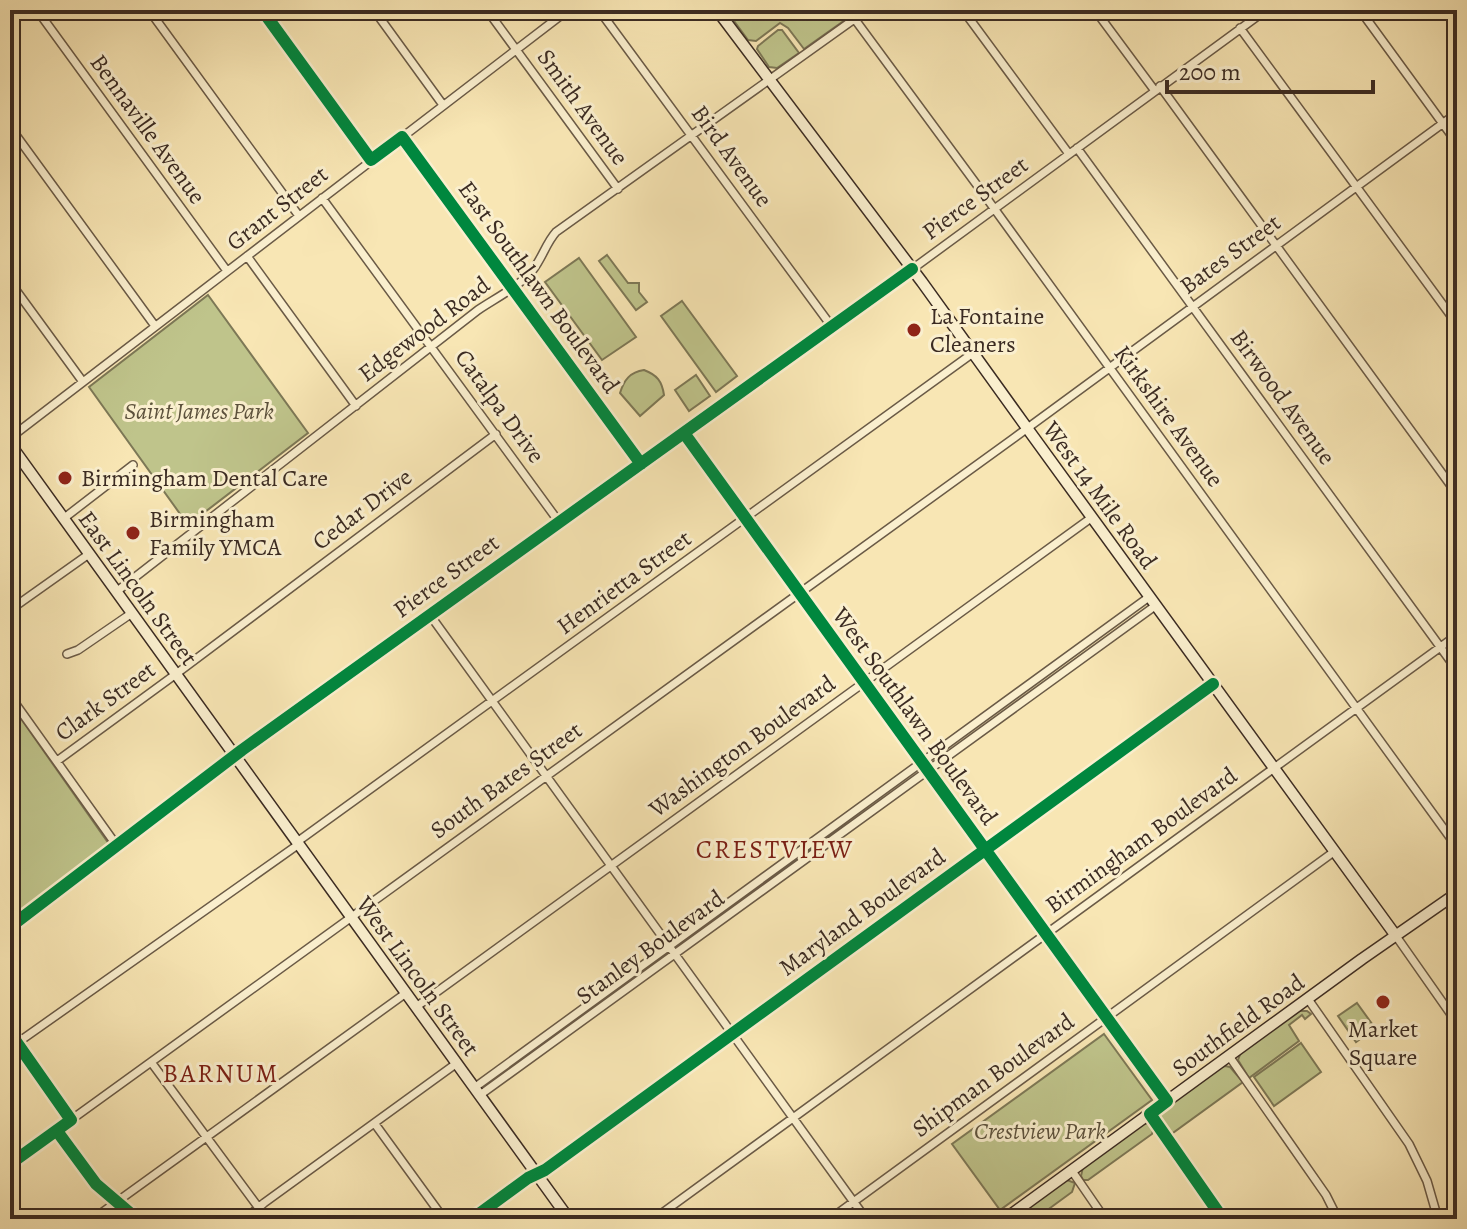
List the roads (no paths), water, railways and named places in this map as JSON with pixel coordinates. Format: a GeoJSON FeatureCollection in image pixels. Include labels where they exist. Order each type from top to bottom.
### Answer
{"type":"FeatureCollection","features":[{"type":"Feature","properties":{"kind":"main road","name":"West 14 Mile Road"},"geometry":{"type":"LineString","coordinates":[[717,10],[912,269],[1396,936]]}},
{"type":"Feature","properties":{"kind":"main road","name":"East Lincoln Street"},"geometry":{"type":"LineString","coordinates":[[10,444],[235,756]]}},
{"type":"Feature","properties":{"kind":"main road","name":"West Lincoln Street"},"geometry":{"type":"LineString","coordinates":[[235,756],[569,1219]]}},
{"type":"Feature","properties":{"kind":"main road","name":"Southfield Road"},"geometry":{"type":"LineString","coordinates":[[1005,1219],[1457,893]]}},
{"type":"Feature","properties":{"kind":"street","name":"Bennaville Avenue"},"geometry":{"type":"LineString","coordinates":[[37,10],[227,271]]}},
{"type":"Feature","properties":{"kind":"street"},"geometry":{"type":"LineString","coordinates":[[149,10],[299,216]]}},
{"type":"Feature","properties":{"kind":"street"},"geometry":{"type":"LineString","coordinates":[[262,10],[371,160]]}},
{"type":"Feature","properties":{"kind":"street"},"geometry":{"type":"LineString","coordinates":[[374,10],[443,105]]}},
{"type":"Feature","properties":{"kind":"street","name":"Smith Avenue"},"geometry":{"type":"LineString","coordinates":[[487,10],[618,189]]}},
{"type":"Feature","properties":{"kind":"street","name":"Grant Street"},"geometry":{"type":"LineString","coordinates":[[10,438],[568,10]]}},
{"type":"Feature","properties":{"kind":"street","name":"Bird Avenue"},"geometry":{"type":"LineString","coordinates":[[599,10],[832,327]]}},
{"type":"Feature","properties":{"kind":"street","name":"Kirkshire Avenue"},"geometry":{"type":"LineString","coordinates":[[848,10],[1457,847]]}},
{"type":"Feature","properties":{"kind":"street","name":"Edgewood Road"},"geometry":{"type":"LineString","coordinates":[[116,592],[478,310],[512,287],[532,270],[556,232],[867,10]]}},
{"type":"Feature","properties":{"kind":"street","name":"Birwood Avenue"},"geometry":{"type":"LineString","coordinates":[[963,10],[1192,306],[1457,670]]}},
{"type":"Feature","properties":{"kind":"street"},"geometry":{"type":"LineString","coordinates":[[1095,10],[1276,245],[1457,494]]}},
{"type":"Feature","properties":{"kind":"street","name":"Pierce Street"},"geometry":{"type":"LineString","coordinates":[[10,927],[235,756],[832,327],[1266,10]]}},
{"type":"Feature","properties":{"kind":"street"},"geometry":{"type":"LineString","coordinates":[[1360,10],[1457,143]]}},
{"type":"Feature","properties":{"kind":"street"},"geometry":{"type":"LineString","coordinates":[[1240,28],[1457,324]]}},
{"type":"Feature","properties":{"kind":"street","name":"Bates Street"},"geometry":{"type":"LineString","coordinates":[[1027,428],[1457,113]]}},
{"type":"Feature","properties":{"kind":"street"},"geometry":{"type":"LineString","coordinates":[[10,127],[155,326]]}},
{"type":"Feature","properties":{"kind":"street","name":"East Southlawn Boulevard"},"geometry":{"type":"LineString","coordinates":[[402,137],[641,464]]}},
{"type":"Feature","properties":{"kind":"street","name":"Catalpa Drive"},"geometry":{"type":"LineString","coordinates":[[322,198],[559,522]]}},
{"type":"Feature","properties":{"kind":"street"},"geometry":{"type":"LineString","coordinates":[[247,256],[356,406]]}},
{"type":"Feature","properties":{"kind":"street"},"geometry":{"type":"LineString","coordinates":[[10,282],[83,382]]}},
{"type":"Feature","properties":{"kind":"street","name":"Henrietta Street"},"geometry":{"type":"LineString","coordinates":[[13,1046],[973,353]]}},
{"type":"Feature","properties":{"kind":"street","name":"South Bates Street"},"geometry":{"type":"LineString","coordinates":[[10,1164],[1027,428]]}},
{"type":"Feature","properties":{"kind":"street","name":"West Southlawn Boulevard"},"geometry":{"type":"LineString","coordinates":[[684,433],[1167,1101]]}},
{"type":"Feature","properties":{"kind":"street","name":"Cedar Drive"},"geometry":{"type":"LineString","coordinates":[[176,674],[496,434]]}},
{"type":"Feature","properties":{"kind":"street"},"geometry":{"type":"LineString","coordinates":[[63,519],[133,465]]}},
{"type":"Feature","properties":{"kind":"street","name":"Washington Boulevard"},"geometry":{"type":"LineString","coordinates":[[416,1007],[1091,518]]}},
{"type":"Feature","properties":{"kind":"street"},"geometry":{"type":"LineString","coordinates":[[10,610],[89,554]]}},
{"type":"Feature","properties":{"kind":"street","name":"Stanley Boulevard"},"geometry":{"type":"LineString","coordinates":[[477,1091],[928,771],[1152,602]]}},
{"type":"Feature","properties":{"kind":"street"},"geometry":{"type":"LineString","coordinates":[[67,654],[78,650],[132,613]]}},
{"type":"Feature","properties":{"kind":"street"},"geometry":{"type":"LineString","coordinates":[[430,615],[866,1219]]}},
{"type":"Feature","properties":{"kind":"street","name":"Birmingham Boulevard"},"geometry":{"type":"LineString","coordinates":[[654,1219],[1457,635]]}},
{"type":"Feature","properties":{"kind":"street","name":"Clark Street"},"geometry":{"type":"LineString","coordinates":[[57,761],[176,674]]}},
{"type":"Feature","properties":{"kind":"street","name":"Maryland Boulevard"},"geometry":{"type":"LineString","coordinates":[[472,1219],[545,1170],[1213,684]]}},
{"type":"Feature","properties":{"kind":"street","name":"Stanley Boulevard"},"geometry":{"type":"LineString","coordinates":[[672,950],[791,857],[922,763],[1037,686]]}},
{"type":"Feature","properties":{"kind":"street"},"geometry":{"type":"LineString","coordinates":[[10,696],[117,846]]}},
{"type":"Feature","properties":{"kind":"street","name":"Shipman Boulevard"},"geometry":{"type":"LineString","coordinates":[[830,1219],[1335,851]]}},
{"type":"Feature","properties":{"kind":"street"},"geometry":{"type":"LineString","coordinates":[[791,857],[797,865]]}},
{"type":"Feature","properties":{"kind":"street"},"geometry":{"type":"LineString","coordinates":[[1396,936],[1456,1022]]}},
{"type":"Feature","properties":{"kind":"street"},"geometry":{"type":"LineString","coordinates":[[93,1219],[406,993]]}},
{"type":"Feature","properties":{"kind":"street"},"geometry":{"type":"LineString","coordinates":[[1308,999],[1409,1144],[1427,1181],[1438,1219]]}},
{"type":"Feature","properties":{"kind":"street"},"geometry":{"type":"LineString","coordinates":[[10,1033],[13,1046],[71,1120]]}},
{"type":"Feature","properties":{"kind":"street"},"geometry":{"type":"LineString","coordinates":[[1229,1056],[1326,1195],[1338,1219]]}},
{"type":"Feature","properties":{"kind":"street"},"geometry":{"type":"LineString","coordinates":[[151,1062],[267,1219]]}},
{"type":"Feature","properties":{"kind":"street"},"geometry":{"type":"LineString","coordinates":[[245,1219],[457,1063]]}},
{"type":"Feature","properties":{"kind":"street"},"geometry":{"type":"LineString","coordinates":[[1150,1114],[1223,1219]]}},
{"type":"Feature","properties":{"kind":"street"},"geometry":{"type":"LineString","coordinates":[[375,1124],[444,1219]]}},
{"type":"Feature","properties":{"kind":"street"},"geometry":{"type":"LineString","coordinates":[[57,1131],[96,1184],[137,1219]]}},
{"type":"Feature","properties":{"kind":"street"},"geometry":{"type":"LineString","coordinates":[[1072,1171],[1105,1219]]}},
{"type":"Feature","properties":{"kind":"place","name":"La Fontaine Cleaners"},"geometry":{"type":"Point","coordinates":[914,330]}},
{"type":"Feature","properties":{"kind":"place","name":"Birmingham Dental Care"},"geometry":{"type":"Point","coordinates":[65,478]}},
{"type":"Feature","properties":{"kind":"place","name":"Birmingham Family YMCA"},"geometry":{"type":"Point","coordinates":[133,533]}},
{"type":"Feature","properties":{"kind":"place","name":"Market Square"},"geometry":{"type":"Point","coordinates":[1383,1002]}},
{"type":"Feature","properties":{"kind":"district","name":"CRESTVIEW"},"geometry":{"type":"Point","coordinates":[775,849]}},
{"type":"Feature","properties":{"kind":"district","name":"BARNUM"},"geometry":{"type":"Point","coordinates":[221,1073]}},
{"type":"Feature","properties":{"kind":"park label","name":"Saint James Park"},"geometry":{"type":"Point","coordinates":[199,411]}},
{"type":"Feature","properties":{"kind":"park label","name":"Crestview Park"},"geometry":{"type":"Point","coordinates":[1040,1131]}}]}
